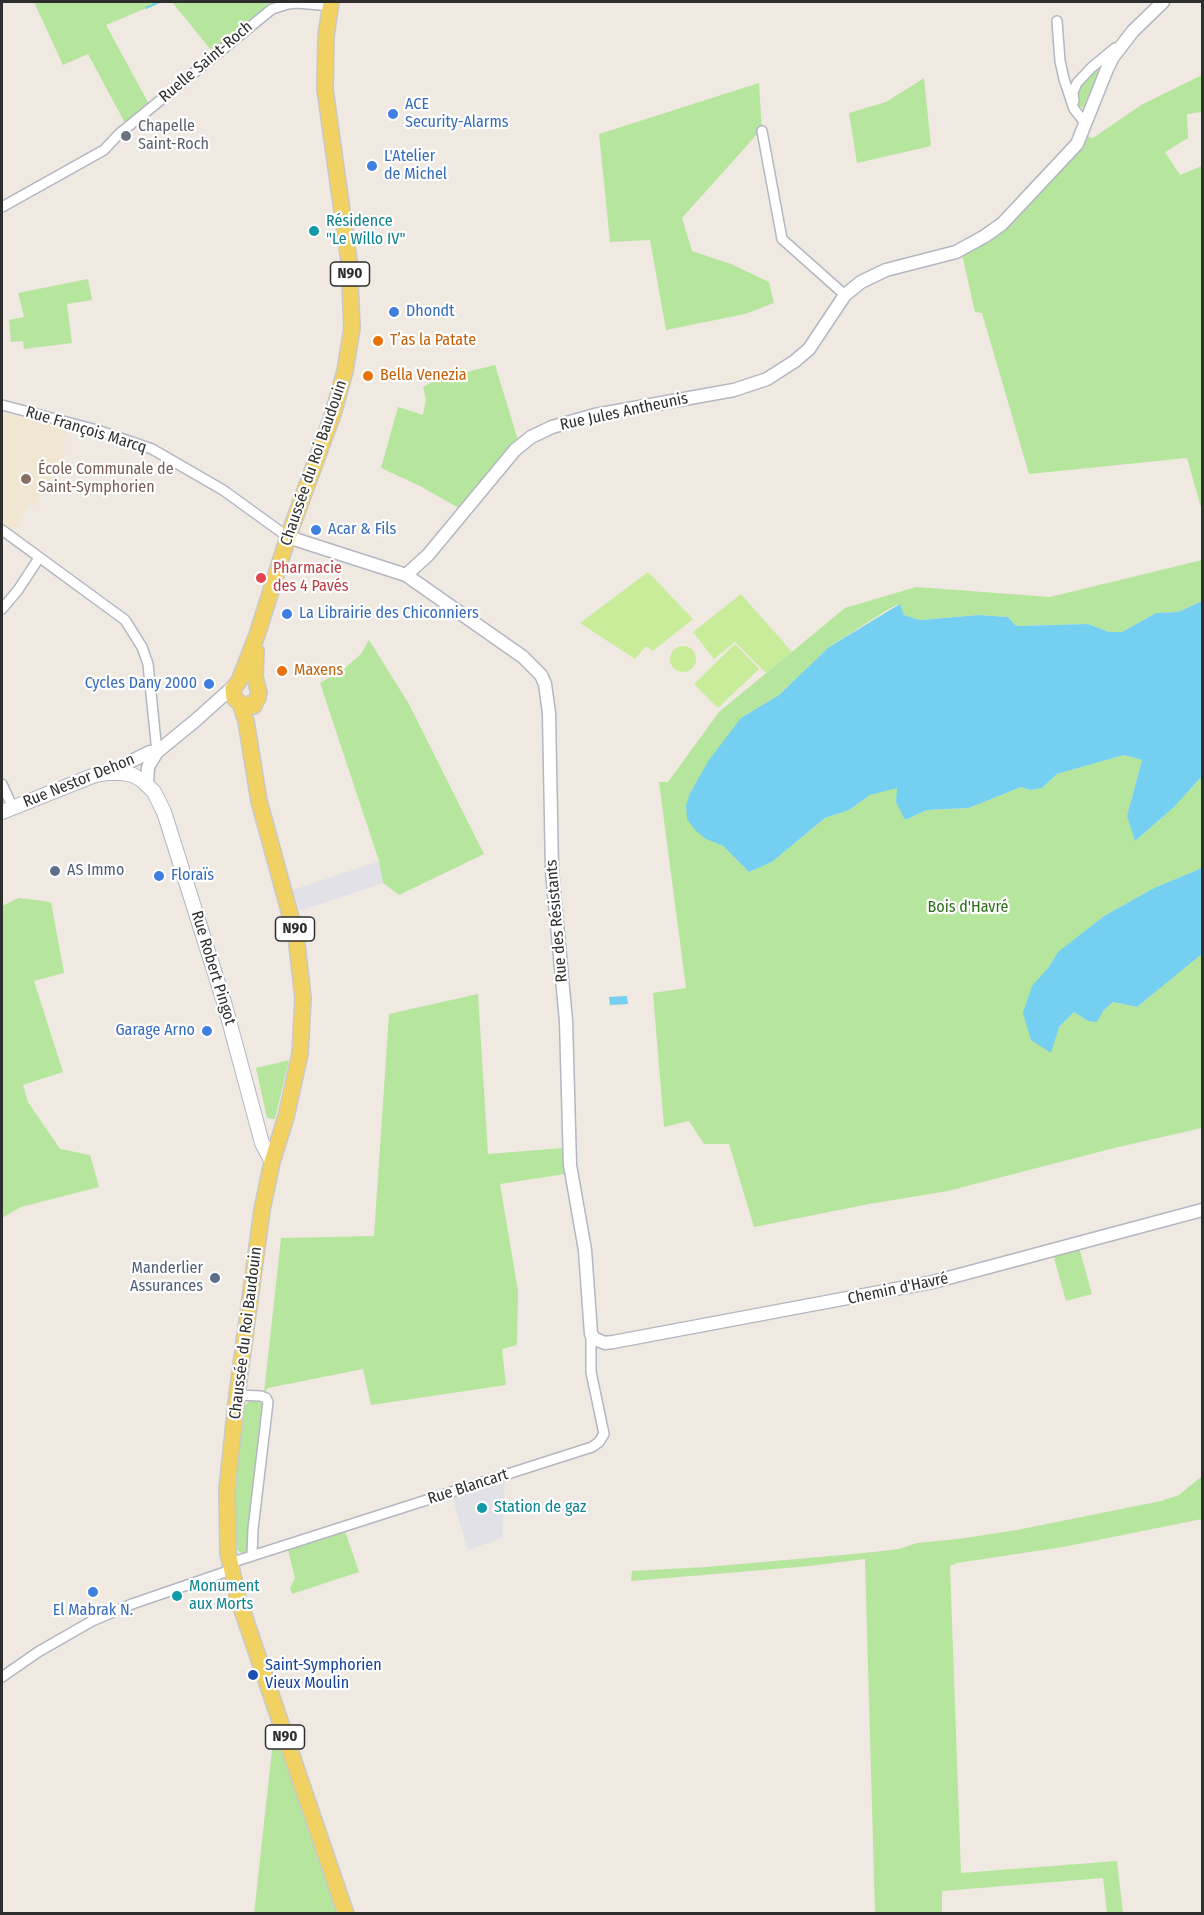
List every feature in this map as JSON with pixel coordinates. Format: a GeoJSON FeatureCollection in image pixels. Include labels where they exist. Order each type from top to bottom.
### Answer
{"type":"FeatureCollection","features":[{"type":"Feature","properties":{"kind":"main road","name":"Chaussée du Roi Baudouin"},"geometry":{"type":"LineString","coordinates":[[237,683],[257,634],[288,537],[333,414],[345,371],[352,328],[349,261],[325,89],[326,36],[331,4]]}},
{"type":"Feature","properties":{"kind":"main road","name":"Chaussée du Roi Baudouin"},"geometry":{"type":"LineString","coordinates":[[251,745],[257,691],[254,669],[257,634]]}},
{"type":"Feature","properties":{"kind":"main road"},"geometry":{"type":"LineString","coordinates":[[247,678],[257,691],[250,705],[238,703],[233,694],[237,683],[247,678]]}},
{"type":"Feature","properties":{"kind":"main road","name":"Chaussée du Roi Baudouin"},"geometry":{"type":"LineString","coordinates":[[238,703],[246,721],[259,801],[297,936],[303,998],[300,1054],[262,1210],[237,1395],[227,1490],[230,1566],[240,1606],[346,1914]]}},
{"type":"Feature","properties":{"kind":"main road"},"geometry":{"type":"LineString","coordinates":[[107,773],[127,773],[147,784]]}},
{"type":"Feature","properties":{"kind":"main road","name":"Rue Nestor Dehon"},"geometry":{"type":"LineString","coordinates":[[7,810],[94,775],[107,773]]}},
{"type":"Feature","properties":{"kind":"main road","name":"Rue Robert Pingot"},"geometry":{"type":"LineString","coordinates":[[147,784],[158,797],[164,812],[224,1002],[262,1143],[272,1162]]}},
{"type":"Feature","properties":{"kind":"street","name":"Rue Jules Antheunis"},"geometry":{"type":"LineString","coordinates":[[406,575],[428,555],[515,450],[531,437],[552,427],[595,415],[734,390],[767,379],[795,361],[809,348],[845,295],[861,282],[878,272],[943,257],[969,246],[1002,224],[1077,144],[1107,69],[1133,31],[1163,2]]}},
{"type":"Feature","properties":{"kind":"street","name":"Ruelle Saint-Roch"},"geometry":{"type":"LineString","coordinates":[[2,207],[104,150],[119,134],[272,9],[297,3],[331,4]]}},
{"type":"Feature","properties":{"kind":"street"},"geometry":{"type":"LineString","coordinates":[[1056,21],[1060,61],[1074,109],[1086,124]]}},
{"type":"Feature","properties":{"kind":"street"},"geometry":{"type":"LineString","coordinates":[[1074,109],[1073,92],[1077,83],[1133,31]]}},
{"type":"Feature","properties":{"kind":"street"},"geometry":{"type":"LineString","coordinates":[[762,131],[782,239],[845,295]]}},
{"type":"Feature","properties":{"kind":"street","name":"Rue François Marcq"},"geometry":{"type":"LineString","coordinates":[[2,405],[97,430],[152,449],[223,490],[288,537]]}},
{"type":"Feature","properties":{"kind":"street"},"geometry":{"type":"LineString","coordinates":[[2,530],[118,613],[135,634],[146,656],[151,679],[157,752]]}},
{"type":"Feature","properties":{"kind":"street"},"geometry":{"type":"LineString","coordinates":[[288,537],[406,575]]}},
{"type":"Feature","properties":{"kind":"street"},"geometry":{"type":"LineString","coordinates":[[2,609],[39,558]]}},
{"type":"Feature","properties":{"kind":"street","name":"Rue des Résistants"},"geometry":{"type":"LineString","coordinates":[[406,575],[523,657],[541,675],[545,684],[549,713],[552,871],[566,1021],[570,1165],[586,1259],[591,1334]]}},
{"type":"Feature","properties":{"kind":"street","name":"Rue Nestor Dehon"},"geometry":{"type":"LineString","coordinates":[[147,784],[148,767],[157,752],[237,683]]}},
{"type":"Feature","properties":{"kind":"street"},"geometry":{"type":"LineString","coordinates":[[214,704],[227,701],[238,703]]}},
{"type":"Feature","properties":{"kind":"street","name":"Rue Nestor Dehon"},"geometry":{"type":"LineString","coordinates":[[107,773],[150,752],[157,752]]}},
{"type":"Feature","properties":{"kind":"street"},"geometry":{"type":"LineString","coordinates":[[2,784],[7,810]]}},
{"type":"Feature","properties":{"kind":"street","name":"Chemin d'Havré"},"geometry":{"type":"LineString","coordinates":[[591,1334],[598,1341],[613,1342],[864,1296],[994,1267],[1203,1210]]}},
{"type":"Feature","properties":{"kind":"street","name":"Rue Blancart"},"geometry":{"type":"LineString","coordinates":[[2,1677],[38,1652],[93,1621],[252,1556],[592,1447],[603,1437],[604,1429],[591,1372],[591,1334]]}},
{"type":"Feature","properties":{"kind":"street"},"geometry":{"type":"LineString","coordinates":[[237,1395],[261,1396],[268,1402],[252,1556]]}},
{"type":"Feature","properties":{"kind":"shaded area","name":"École Communale de Saint-Symphorien"},"geometry":{"type":"Polygon","coordinates":[[[2,412],[67,428],[63,452],[66,454],[34,506],[30,504],[13,531],[2,522],[2,412]]]}},
{"type":"Feature","properties":{"kind":"shaded area"},"geometry":{"type":"Polygon","coordinates":[[[380,861],[383,883],[300,911],[293,890],[380,861]]]}},
{"type":"Feature","properties":{"kind":"shaded area"},"geometry":{"type":"Polygon","coordinates":[[[505,1475],[502,1538],[468,1550],[451,1493],[505,1475]]]}},
{"type":"Feature","properties":{"kind":"green space"},"geometry":{"type":"Polygon","coordinates":[[[34,2],[161,2],[106,25],[150,106],[126,125],[88,54],[63,65],[34,2]]]}},
{"type":"Feature","properties":{"kind":"green space"},"geometry":{"type":"Polygon","coordinates":[[[172,2],[267,2],[272,9],[215,55],[172,2]]]}},
{"type":"Feature","properties":{"kind":"green space"},"geometry":{"type":"Polygon","coordinates":[[[1111,52],[1087,105],[1083,108],[1079,106],[1074,100],[1077,83],[1111,52]]]}},
{"type":"Feature","properties":{"kind":"green space"},"geometry":{"type":"Polygon","coordinates":[[[1202,75],[1202,112],[1187,114],[1188,138],[1165,152],[1180,175],[1202,166],[1202,511],[1187,458],[1029,474],[982,313],[975,312],[961,250],[985,236],[1081,134],[1093,138],[1141,105],[1202,75]]]}},
{"type":"Feature","properties":{"kind":"green space"},"geometry":{"type":"Polygon","coordinates":[[[924,78],[931,146],[857,163],[849,113],[886,102],[924,78]]]}},
{"type":"Feature","properties":{"kind":"green space"},"geometry":{"type":"Polygon","coordinates":[[[759,83],[762,131],[682,218],[692,251],[731,264],[769,282],[774,303],[745,314],[666,330],[650,240],[610,242],[599,134],[759,83]]]}},
{"type":"Feature","properties":{"kind":"green space"},"geometry":{"type":"Polygon","coordinates":[[[88,279],[92,300],[67,304],[72,343],[24,349],[23,341],[11,342],[9,320],[24,317],[18,293],[88,279]]]}},
{"type":"Feature","properties":{"kind":"green space"},"geometry":{"type":"Polygon","coordinates":[[[495,365],[518,440],[464,511],[420,486],[381,468],[398,407],[423,415],[426,400],[423,387],[438,379],[495,365]]]}},
{"type":"Feature","properties":{"kind":"green space","name":"Bois d'Havré"},"geometry":{"type":"Polygon","coordinates":[[[1202,560],[1202,601],[1178,612],[1156,613],[1122,632],[1109,632],[1088,624],[1016,626],[1008,617],[979,615],[920,620],[904,615],[899,604],[887,610],[829,647],[779,695],[741,718],[706,839],[723,846],[749,872],[772,862],[825,818],[849,810],[870,795],[897,787],[905,820],[927,810],[969,808],[1021,787],[1030,790],[1042,788],[1057,774],[1124,755],[1142,760],[1127,816],[1136,840],[1174,807],[1202,776],[1202,868],[1154,888],[1104,916],[1059,952],[1049,967],[1059,1027],[1074,1012],[1088,1021],[1113,1002],[1137,1007],[1202,954],[1202,1128],[948,1191],[754,1227],[729,1144],[704,1144],[689,1121],[664,1127],[653,993],[686,988],[659,782],[668,782],[719,712],[845,608],[916,587],[1050,597],[1202,560]]]}},
{"type":"Feature","properties":{"kind":"green space"},"geometry":{"type":"Polygon","coordinates":[[[648,572],[693,619],[653,651],[646,646],[635,659],[580,623],[648,572]]]}},
{"type":"Feature","properties":{"kind":"green space"},"geometry":{"type":"Polygon","coordinates":[[[741,594],[792,652],[766,673],[735,642],[714,659],[693,632],[741,594]]]}},
{"type":"Feature","properties":{"kind":"green space"},"geometry":{"type":"Polygon","coordinates":[[[369,640],[409,704],[484,854],[399,895],[383,883],[379,861],[320,683],[345,668],[361,654],[369,640]]]}},
{"type":"Feature","properties":{"kind":"green space"},"geometry":{"type":"Polygon","coordinates":[[[735,644],[759,669],[718,708],[694,684],[735,644]]]}},
{"type":"Feature","properties":{"kind":"green space"},"geometry":{"type":"Polygon","coordinates":[[[683,646],[692,650],[696,659],[692,668],[683,672],[674,668],[670,659],[674,650],[683,646]]]}},
{"type":"Feature","properties":{"kind":"green space"},"geometry":{"type":"Polygon","coordinates":[[[19,898],[51,902],[64,973],[34,981],[63,1072],[23,1085],[28,1102],[60,1149],[90,1155],[99,1187],[21,1207],[2,1218],[2,906],[19,898]]]}},
{"type":"Feature","properties":{"kind":"green space"},"geometry":{"type":"Polygon","coordinates":[[[478,994],[488,1154],[563,1148],[565,1174],[500,1184],[518,1291],[517,1345],[502,1349],[506,1385],[371,1405],[363,1369],[268,1388],[264,1393],[281,1238],[374,1236],[389,1014],[478,994]]]}},
{"type":"Feature","properties":{"kind":"green space"},"geometry":{"type":"Polygon","coordinates":[[[289,1060],[275,1119],[267,1118],[256,1068],[289,1060]]]}},
{"type":"Feature","properties":{"kind":"green space"},"geometry":{"type":"Polygon","coordinates":[[[1078,1244],[1092,1294],[1066,1301],[1052,1251],[1078,1244]]]}},
{"type":"Feature","properties":{"kind":"green space"},"geometry":{"type":"Polygon","coordinates":[[[250,1400],[264,1401],[265,1408],[262,1409],[254,1473],[256,1480],[249,1549],[243,1554],[237,1550],[235,1489],[244,1406],[250,1400]]]}},
{"type":"Feature","properties":{"kind":"green space"},"geometry":{"type":"Polygon","coordinates":[[[1202,1476],[1202,1519],[1063,1547],[950,1566],[961,1873],[1117,1861],[1123,1913],[1107,1913],[1103,1878],[942,1891],[942,1913],[875,1913],[865,1559],[810,1566],[631,1581],[632,1571],[865,1553],[899,1549],[917,1543],[1017,1530],[1161,1501],[1179,1495],[1202,1476]]]}},
{"type":"Feature","properties":{"kind":"green space"},"geometry":{"type":"Polygon","coordinates":[[[345,1531],[359,1572],[292,1594],[290,1588],[295,1578],[288,1550],[345,1531]]]}},
{"type":"Feature","properties":{"kind":"green space"},"geometry":{"type":"Polygon","coordinates":[[[282,1729],[346,1913],[254,1914],[272,1750],[274,1741],[282,1729]]]}},
{"type":"Feature","properties":{"kind":"water"},"geometry":{"type":"Polygon","coordinates":[[[1202,601],[1202,776],[1174,807],[1135,841],[1127,816],[1142,760],[1124,755],[1057,774],[1042,788],[1030,790],[1021,787],[969,808],[927,810],[905,820],[896,802],[897,788],[870,795],[849,810],[825,818],[772,862],[749,872],[723,846],[706,839],[695,830],[687,819],[686,805],[690,793],[709,760],[741,718],[779,695],[829,647],[900,604],[904,615],[920,620],[979,615],[1008,617],[1016,626],[1088,624],[1109,632],[1122,632],[1156,613],[1178,612],[1202,601]]]}},
{"type":"Feature","properties":{"kind":"water"},"geometry":{"type":"Polygon","coordinates":[[[1202,868],[1202,954],[1137,1007],[1113,1002],[1103,1011],[1097,1022],[1088,1021],[1074,1012],[1059,1027],[1051,1053],[1031,1040],[1023,1013],[1032,986],[1049,967],[1058,952],[1104,916],[1154,888],[1202,868]]]}},
{"type":"Feature","properties":{"kind":"water"},"geometry":{"type":"Polygon","coordinates":[[[627,996],[628,1004],[610,1005],[609,997],[627,996]]]}},
{"type":"Feature","properties":{"kind":"waterway"},"geometry":{"type":"LineString","coordinates":[[146,8],[159,2]]}},
{"type":"Feature","properties":{"kind":"place","name":"ACE Security-Alarms"},"geometry":{"type":"Point","coordinates":[393,114]}},
{"type":"Feature","properties":{"kind":"place","name":"Chapelle Saint-Roch"},"geometry":{"type":"Point","coordinates":[126,136]}},
{"type":"Feature","properties":{"kind":"place","name":"L'Atelier de Michel"},"geometry":{"type":"Point","coordinates":[372,166]}},
{"type":"Feature","properties":{"kind":"place","name":"Résidence \"Le Willo IV\""},"geometry":{"type":"Point","coordinates":[314,231]}},
{"type":"Feature","properties":{"kind":"place","name":"Dhondt"},"geometry":{"type":"Point","coordinates":[394,312]}},
{"type":"Feature","properties":{"kind":"place","name":"T’as la Patate"},"geometry":{"type":"Point","coordinates":[378,341]}},
{"type":"Feature","properties":{"kind":"place","name":"Bella Venezia"},"geometry":{"type":"Point","coordinates":[368,376]}},
{"type":"Feature","properties":{"kind":"place","name":"École Communale de Saint-Symphorien"},"geometry":{"type":"Point","coordinates":[26,479]}},
{"type":"Feature","properties":{"kind":"place","name":"Acar & Fils"},"geometry":{"type":"Point","coordinates":[316,530]}},
{"type":"Feature","properties":{"kind":"place","name":"Pharmacie des 4 Pavés"},"geometry":{"type":"Point","coordinates":[261,578]}},
{"type":"Feature","properties":{"kind":"place","name":"La Librairie des Chiconniers"},"geometry":{"type":"Point","coordinates":[287,614]}},
{"type":"Feature","properties":{"kind":"place","name":"Maxens"},"geometry":{"type":"Point","coordinates":[282,671]}},
{"type":"Feature","properties":{"kind":"place","name":"Cycles Dany 2000"},"geometry":{"type":"Point","coordinates":[209,684]}},
{"type":"Feature","properties":{"kind":"place","name":"AS Immo"},"geometry":{"type":"Point","coordinates":[55,871]}},
{"type":"Feature","properties":{"kind":"place","name":"Floraïs"},"geometry":{"type":"Point","coordinates":[159,876]}},
{"type":"Feature","properties":{"kind":"place","name":"Garage Arno"},"geometry":{"type":"Point","coordinates":[207,1031]}},
{"type":"Feature","properties":{"kind":"place","name":"Manderlier Assurances"},"geometry":{"type":"Point","coordinates":[215,1278]}},
{"type":"Feature","properties":{"kind":"place","name":"Station de gaz"},"geometry":{"type":"Point","coordinates":[482,1508]}},
{"type":"Feature","properties":{"kind":"place","name":"El Mabrak N."},"geometry":{"type":"Point","coordinates":[93,1592]}},
{"type":"Feature","properties":{"kind":"place","name":"Monument aux Morts"},"geometry":{"type":"Point","coordinates":[177,1596]}},
{"type":"Feature","properties":{"kind":"place","name":"Saint-Symphorien Vieux Moulin"},"geometry":{"type":"Point","coordinates":[253,1675]}}]}
